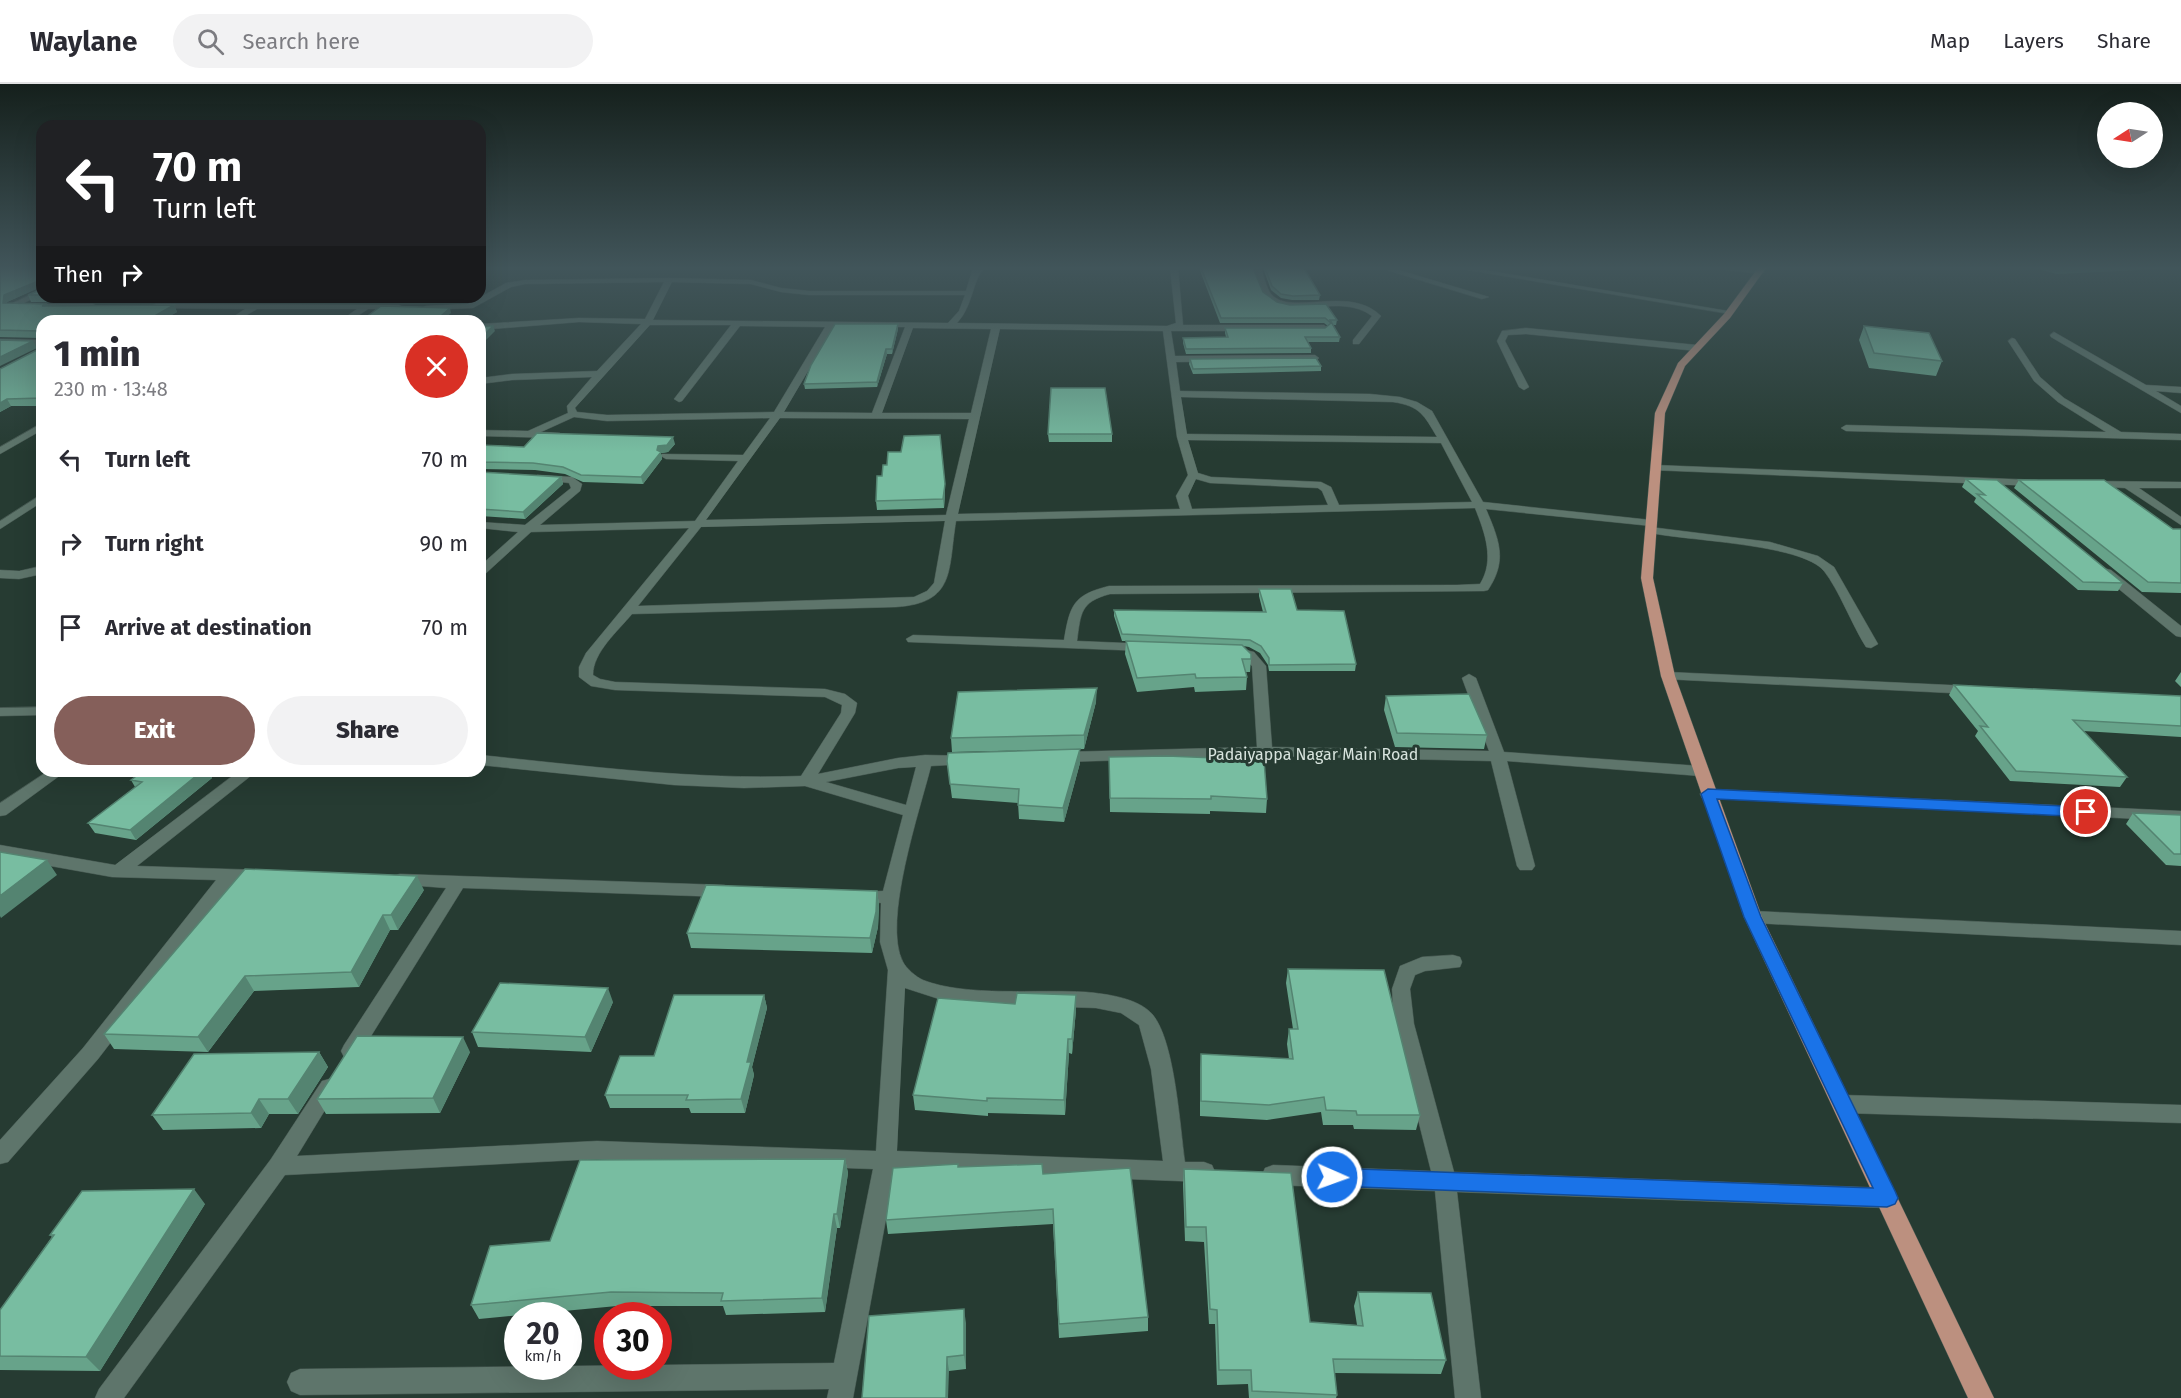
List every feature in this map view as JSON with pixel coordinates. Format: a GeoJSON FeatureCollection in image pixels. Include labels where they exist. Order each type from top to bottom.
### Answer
{"type":"FeatureCollection","features":[{"type":"Feature","properties":{"kind":"main road"},"geometry":{"type":"LineString","coordinates":[[1714,329],[1681,365],[1660,413],[1647,578],[1668,676],[1753,917],[1981,1398]]}},
{"type":"Feature","properties":{"kind":"street"},"geometry":{"type":"LineString","coordinates":[[573,414],[570,408],[574,401],[641,329]]}},
{"type":"Feature","properties":{"kind":"street"},"geometry":{"type":"LineString","coordinates":[[679,399],[732,329]]}},
{"type":"Feature","properties":{"kind":"street"},"geometry":{"type":"LineString","coordinates":[[806,782],[848,713],[850,703],[840,697],[825,693],[596,683],[586,677],[586,666],[591,656],[698,524],[777,415],[828,329]]}},
{"type":"Feature","properties":{"kind":"street"},"geometry":{"type":"LineString","coordinates":[[876,416],[908,329]]}},
{"type":"Feature","properties":{"kind":"street"},"geometry":{"type":"LineString","coordinates":[[628,610],[896,603],[927,599],[940,583],[951,518],[995,329]]}},
{"type":"Feature","properties":{"kind":"street"},"geometry":{"type":"LineString","coordinates":[[1171,329],[1171,359],[1182,437],[1192,475],[1182,496],[1187,512]]}},
{"type":"Feature","properties":{"kind":"street"},"geometry":{"type":"LineString","coordinates":[[1356,342],[1366,329]]}},
{"type":"Feature","properties":{"kind":"street"},"geometry":{"type":"LineString","coordinates":[[1524,387],[1501,341],[1505,333],[1526,331],[1697,348]]}},
{"type":"Feature","properties":{"kind":"street"},"geometry":{"type":"LineString","coordinates":[[2054,335],[2181,410]]}},
{"type":"Feature","properties":{"kind":"street"},"geometry":{"type":"LineString","coordinates":[[2012,341],[2037,379],[2061,400],[2119,436]]}},
{"type":"Feature","properties":{"kind":"street"},"geometry":{"type":"LineString","coordinates":[[0,342],[36,344]]}},
{"type":"Feature","properties":{"kind":"street"},"geometry":{"type":"LineString","coordinates":[[1171,359],[1315,358]]}},
{"type":"Feature","properties":{"kind":"street"},"geometry":{"type":"LineString","coordinates":[[486,380],[505,377],[600,374]]}},
{"type":"Feature","properties":{"kind":"street"},"geometry":{"type":"LineString","coordinates":[[2144,388],[2181,390]]}},
{"type":"Feature","properties":{"kind":"street"},"geometry":{"type":"LineString","coordinates":[[1070,645],[1076,608],[1088,595],[1109,590],[1457,590],[1484,587],[1495,571],[1495,546],[1479,504],[1427,411],[1401,399],[1176,393]]}},
{"type":"Feature","properties":{"kind":"street"},"geometry":{"type":"LineString","coordinates":[[528,434],[573,414],[608,418],[777,415],[975,416]]}},
{"type":"Feature","properties":{"kind":"street"},"geometry":{"type":"LineString","coordinates":[[1846,428],[2181,437]]}},
{"type":"Feature","properties":{"kind":"street"},"geometry":{"type":"LineString","coordinates":[[0,451],[36,431]]}},
{"type":"Feature","properties":{"kind":"street"},"geometry":{"type":"LineString","coordinates":[[486,433],[562,435]]}},
{"type":"Feature","properties":{"kind":"street"},"geometry":{"type":"LineString","coordinates":[[1182,437],[1444,440]]}},
{"type":"Feature","properties":{"kind":"street"},"geometry":{"type":"LineString","coordinates":[[666,456],[746,458]]}},
{"type":"Feature","properties":{"kind":"street"},"geometry":{"type":"LineString","coordinates":[[1655,468],[2051,483]]}},
{"type":"Feature","properties":{"kind":"street"},"geometry":{"type":"LineString","coordinates":[[1192,475],[1210,480],[1321,485],[1327,489],[1335,508]]}},
{"type":"Feature","properties":{"kind":"street"},"geometry":{"type":"LineString","coordinates":[[486,567],[576,489],[577,484],[572,480],[526,476]]}},
{"type":"Feature","properties":{"kind":"street"},"geometry":{"type":"LineString","coordinates":[[1996,482],[2014,497]]}},
{"type":"Feature","properties":{"kind":"street"},"geometry":{"type":"LineString","coordinates":[[2084,484],[2181,485]]}},
{"type":"Feature","properties":{"kind":"street"},"geometry":{"type":"LineString","coordinates":[[2128,484],[2181,522]]}},
{"type":"Feature","properties":{"kind":"street"},"geometry":{"type":"LineString","coordinates":[[0,526],[36,500]]}},
{"type":"Feature","properties":{"kind":"street"},"geometry":{"type":"LineString","coordinates":[[486,526],[528,529],[1479,504],[1651,527],[1803,553],[1828,567],[1871,644]]}},
{"type":"Feature","properties":{"kind":"street"},"geometry":{"type":"LineString","coordinates":[[2098,565],[2181,633]]}},
{"type":"Feature","properties":{"kind":"street"},"geometry":{"type":"LineString","coordinates":[[0,582],[36,571]]}},
{"type":"Feature","properties":{"kind":"street"},"geometry":{"type":"LineString","coordinates":[[0,574],[19,575]]}},
{"type":"Feature","properties":{"kind":"street"},"geometry":{"type":"LineString","coordinates":[[913,639],[1164,648]]}},
{"type":"Feature","properties":{"kind":"street"},"geometry":{"type":"LineString","coordinates":[[1222,650],[1244,652],[1253,657],[1259,666],[1264,751]]}},
{"type":"Feature","properties":{"kind":"street"},"geometry":{"type":"LineString","coordinates":[[1668,676],[1990,691]]}},
{"type":"Feature","properties":{"kind":"street"},"geometry":{"type":"LineString","coordinates":[[1469,678],[1498,756],[1526,866]]}},
{"type":"Feature","properties":{"kind":"street"},"geometry":{"type":"LineString","coordinates":[[0,712],[36,711]]}},
{"type":"Feature","properties":{"kind":"street","name":"Padaiyappa Nagar Main Road"},"geometry":{"type":"LineString","coordinates":[[1042,757],[1264,751],[1498,756],[1700,771]]}},
{"type":"Feature","properties":{"kind":"street"},"geometry":{"type":"LineString","coordinates":[[486,761],[674,780],[744,783],[806,782],[898,763],[984,759]]}},
{"type":"Feature","properties":{"kind":"street"},"geometry":{"type":"LineString","coordinates":[[300,1382],[842,1387],[886,1160],[897,970],[888,942],[890,897],[925,760]]}},
{"type":"Feature","properties":{"kind":"street"},"geometry":{"type":"LineString","coordinates":[[0,811],[49,777]]}},
{"type":"Feature","properties":{"kind":"street"},"geometry":{"type":"LineString","coordinates":[[120,870],[241,777]]}},
{"type":"Feature","properties":{"kind":"street"},"geometry":{"type":"LineString","coordinates":[[806,782],[912,812]]}},
{"type":"Feature","properties":{"kind":"street"},"geometry":{"type":"LineString","coordinates":[[1708,794],[2181,816]]}},
{"type":"Feature","properties":{"kind":"street"},"geometry":{"type":"LineString","coordinates":[[0,851],[120,870],[275,876]]}},
{"type":"Feature","properties":{"kind":"street"},"geometry":{"type":"LineString","coordinates":[[0,1155],[50,1103],[172,952],[230,875]]}},
{"type":"Feature","properties":{"kind":"street"},"geometry":{"type":"LineString","coordinates":[[378,880],[738,892]]}},
{"type":"Feature","properties":{"kind":"street"},"geometry":{"type":"LineString","coordinates":[[108,1398],[279,1166],[458,882]]}},
{"type":"Feature","properties":{"kind":"street"},"geometry":{"type":"LineString","coordinates":[[843,895],[890,897]]}},
{"type":"Feature","properties":{"kind":"street"},"geometry":{"type":"LineString","coordinates":[[1753,917],[2181,938]]}},
{"type":"Feature","properties":{"kind":"street"},"geometry":{"type":"LineString","coordinates":[[1453,962],[1422,964],[1407,971],[1401,989],[1404,1024],[1445,1181],[1468,1398]]}},
{"type":"Feature","properties":{"kind":"street"},"geometry":{"type":"LineString","coordinates":[[897,970],[918,988],[946,994],[1097,1001],[1129,1006],[1147,1020],[1157,1046],[1175,1171]]}},
{"type":"Feature","properties":{"kind":"street"},"geometry":{"type":"LineString","coordinates":[[1842,1104],[2181,1114]]}},
{"type":"Feature","properties":{"kind":"street"},"geometry":{"type":"LineString","coordinates":[[279,1166],[597,1150],[1222,1173]]}},
{"type":"Feature","properties":{"kind":"street"},"geometry":{"type":"LineString","coordinates":[[1257,1174],[1887,1198]]}},
{"type":"Feature","properties":{"kind":"building"},"geometry":{"type":"Polygon","coordinates":[[[36,329],[36,331],[0,330],[36,329]]]}},
{"type":"Feature","properties":{"kind":"building"},"geometry":{"type":"Polygon","coordinates":[[[832,329],[897,329],[892,349],[886,349],[877,382],[804,384],[811,365],[832,329]]]}},
{"type":"Feature","properties":{"kind":"building"},"geometry":{"type":"Polygon","coordinates":[[[1225,329],[1335,329],[1340,337],[1305,337],[1311,348],[1186,349],[1183,338],[1228,337],[1225,329]]]}},
{"type":"Feature","properties":{"kind":"building"},"geometry":{"type":"Polygon","coordinates":[[[1865,329],[1929,333],[1942,361],[1874,353],[1865,329]]]}},
{"type":"Feature","properties":{"kind":"building"},"geometry":{"type":"Polygon","coordinates":[[[0,340],[33,341],[0,357],[0,340]]]}},
{"type":"Feature","properties":{"kind":"building"},"geometry":{"type":"Polygon","coordinates":[[[36,351],[36,398],[7,399],[0,403],[0,369],[36,351]]]}},
{"type":"Feature","properties":{"kind":"building"},"geometry":{"type":"Polygon","coordinates":[[[1316,358],[1321,366],[1193,369],[1190,359],[1316,358]]]}},
{"type":"Feature","properties":{"kind":"building"},"geometry":{"type":"Polygon","coordinates":[[[1051,388],[1105,388],[1112,434],[1048,434],[1051,388]]]}},
{"type":"Feature","properties":{"kind":"building"},"geometry":{"type":"Polygon","coordinates":[[[537,433],[673,437],[667,445],[658,446],[657,450],[661,452],[641,477],[581,475],[563,467],[533,463],[486,462],[486,445],[524,447],[537,433]]]}},
{"type":"Feature","properties":{"kind":"building"},"geometry":{"type":"Polygon","coordinates":[[[940,435],[945,484],[943,499],[876,501],[877,476],[882,476],[883,465],[887,465],[888,452],[901,452],[904,436],[940,435]]]}},
{"type":"Feature","properties":{"kind":"building"},"geometry":{"type":"Polygon","coordinates":[[[486,472],[561,477],[523,512],[486,509],[486,472]]]}},
{"type":"Feature","properties":{"kind":"building"},"geometry":{"type":"Polygon","coordinates":[[[1966,479],[1997,480],[2123,583],[2083,582],[1977,494],[1985,495],[1966,479]]]}},
{"type":"Feature","properties":{"kind":"building"},"geometry":{"type":"Polygon","coordinates":[[[2019,480],[2104,480],[2173,529],[2181,529],[2181,583],[2148,582],[2019,480]]]}},
{"type":"Feature","properties":{"kind":"building"},"geometry":{"type":"Polygon","coordinates":[[[1259,589],[1291,589],[1297,610],[1344,611],[1356,664],[1269,665],[1269,658],[1261,646],[1250,640],[1122,634],[1114,610],[1266,612],[1259,589]]]}},
{"type":"Feature","properties":{"kind":"building"},"geometry":{"type":"Polygon","coordinates":[[[1126,641],[1242,645],[1251,654],[1251,659],[1242,659],[1247,677],[1196,678],[1195,674],[1137,678],[1126,641]]]}},
{"type":"Feature","properties":{"kind":"building"},"geometry":{"type":"Polygon","coordinates":[[[1954,685],[2181,696],[2181,726],[2073,720],[2127,777],[2016,771],[1980,726],[1988,727],[1954,685]]]}},
{"type":"Feature","properties":{"kind":"building"},"geometry":{"type":"Polygon","coordinates":[[[1097,688],[1084,735],[951,738],[958,692],[1097,688]]]}},
{"type":"Feature","properties":{"kind":"building"},"geometry":{"type":"Polygon","coordinates":[[[1469,694],[1487,735],[1397,733],[1386,696],[1469,694]]]}},
{"type":"Feature","properties":{"kind":"building"},"geometry":{"type":"Polygon","coordinates":[[[1080,749],[1063,808],[1018,805],[1019,789],[950,784],[948,753],[1080,749]]]}},
{"type":"Feature","properties":{"kind":"building"},"geometry":{"type":"Polygon","coordinates":[[[1167,756],[1264,760],[1267,799],[1211,796],[1211,799],[1110,798],[1109,757],[1167,756]]]}},
{"type":"Feature","properties":{"kind":"building"},"geometry":{"type":"Polygon","coordinates":[[[135,777],[195,777],[130,830],[88,823],[142,782],[131,780],[135,777]]]}},
{"type":"Feature","properties":{"kind":"building"},"geometry":{"type":"Polygon","coordinates":[[[2133,813],[2181,815],[2181,854],[2174,854],[2133,813]]]}},
{"type":"Feature","properties":{"kind":"building"},"geometry":{"type":"Polygon","coordinates":[[[0,852],[47,860],[0,896],[0,852]]]}},
{"type":"Feature","properties":{"kind":"building"},"geometry":{"type":"Polygon","coordinates":[[[245,869],[417,876],[391,915],[383,915],[351,972],[245,976],[198,1037],[104,1034],[245,869]]]}},
{"type":"Feature","properties":{"kind":"building"},"geometry":{"type":"Polygon","coordinates":[[[706,885],[877,891],[876,912],[870,938],[687,933],[706,885]]]}},
{"type":"Feature","properties":{"kind":"building"},"geometry":{"type":"Polygon","coordinates":[[[1288,969],[1384,970],[1420,1115],[1357,1115],[1356,1111],[1326,1110],[1324,1097],[1269,1105],[1201,1101],[1201,1054],[1293,1059],[1289,1029],[1298,1029],[1288,969]]]}},
{"type":"Feature","properties":{"kind":"building"},"geometry":{"type":"Polygon","coordinates":[[[500,983],[608,988],[585,1037],[472,1032],[500,983]]]}},
{"type":"Feature","properties":{"kind":"building"},"geometry":{"type":"Polygon","coordinates":[[[1017,993],[1076,995],[1072,1039],[1068,1039],[1064,1100],[987,1098],[987,1101],[913,1095],[938,998],[1015,1004],[1017,993]]]}},
{"type":"Feature","properties":{"kind":"building"},"geometry":{"type":"Polygon","coordinates":[[[674,995],[764,995],[747,1062],[751,1062],[741,1099],[686,1100],[688,1095],[605,1095],[620,1056],[654,1056],[674,995]]]}},
{"type":"Feature","properties":{"kind":"building"},"geometry":{"type":"Polygon","coordinates":[[[357,1036],[463,1037],[433,1098],[317,1099],[357,1036]]]}},
{"type":"Feature","properties":{"kind":"building"},"geometry":{"type":"Polygon","coordinates":[[[319,1052],[288,1099],[259,1099],[251,1113],[152,1115],[194,1054],[319,1052]]]}},
{"type":"Feature","properties":{"kind":"building"},"geometry":{"type":"Polygon","coordinates":[[[845,1159],[837,1214],[834,1214],[822,1298],[721,1301],[723,1293],[611,1292],[471,1305],[490,1246],[550,1241],[580,1160],[845,1159]]]}},
{"type":"Feature","properties":{"kind":"building"},"geometry":{"type":"Polygon","coordinates":[[[958,1164],[958,1167],[1042,1164],[1043,1174],[1130,1168],[1148,1317],[1059,1324],[1053,1209],[886,1220],[893,1168],[958,1164]]]}},
{"type":"Feature","properties":{"kind":"building"},"geometry":{"type":"Polygon","coordinates":[[[1184,1169],[1291,1173],[1310,1322],[1363,1326],[1358,1292],[1431,1293],[1446,1360],[1333,1359],[1337,1395],[1252,1391],[1251,1370],[1219,1370],[1217,1310],[1210,1309],[1206,1227],[1186,1227],[1184,1169]]]}},
{"type":"Feature","properties":{"kind":"building"},"geometry":{"type":"Polygon","coordinates":[[[194,1189],[86,1357],[0,1356],[0,1310],[54,1235],[50,1235],[82,1191],[194,1189]]]}},
{"type":"Feature","properties":{"kind":"building"},"geometry":{"type":"Polygon","coordinates":[[[964,1309],[964,1355],[947,1357],[946,1398],[862,1398],[869,1316],[964,1309]]]}},
{"type":"Feature","properties":{"kind":"route"},"geometry":{"type":"LineString","coordinates":[[1332,1177],[1887,1198],[1753,917],[1708,794],[2086,812]]}}]}
